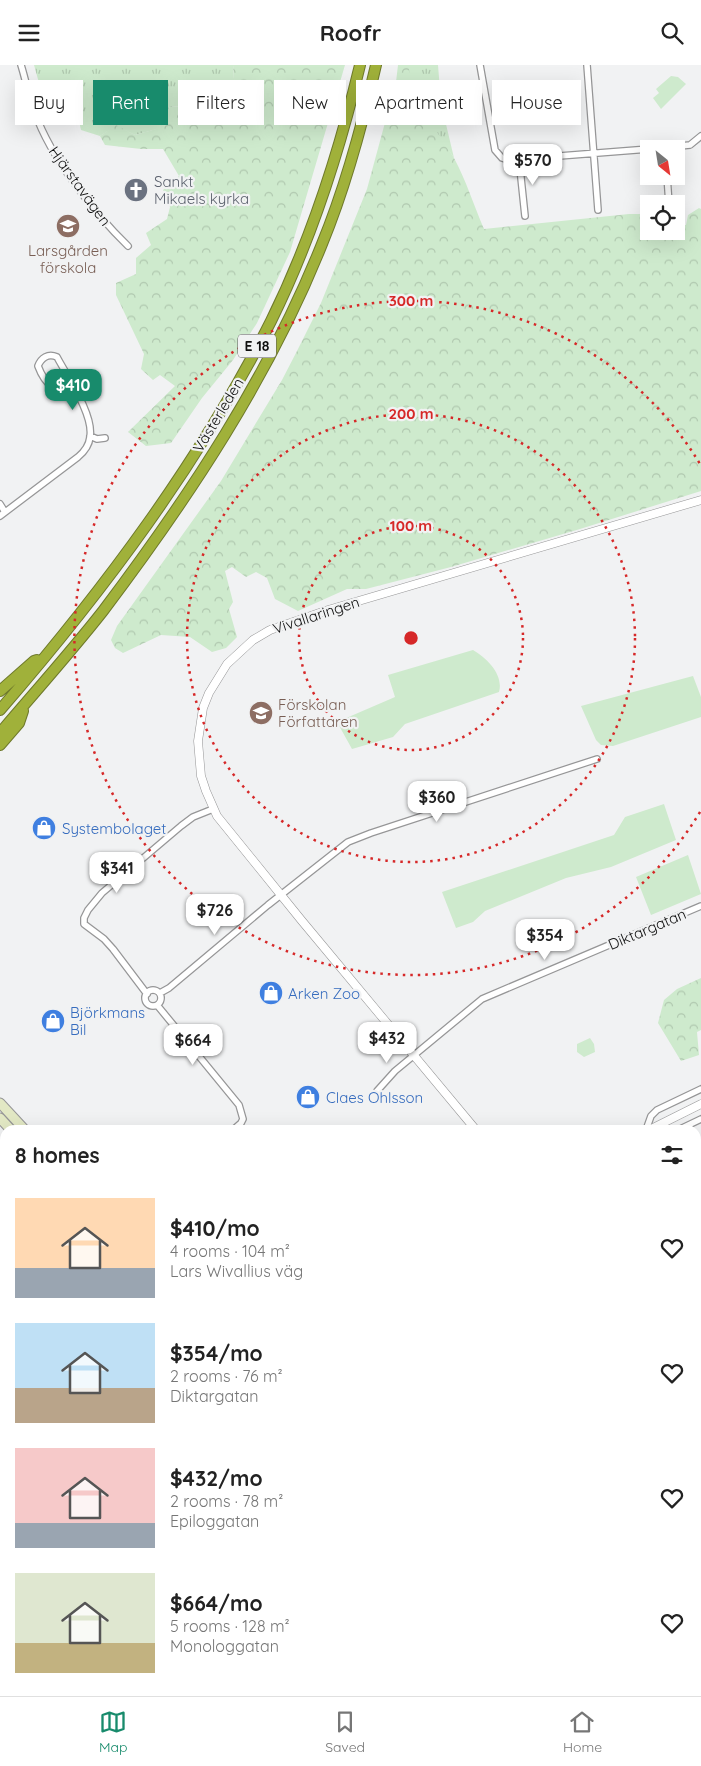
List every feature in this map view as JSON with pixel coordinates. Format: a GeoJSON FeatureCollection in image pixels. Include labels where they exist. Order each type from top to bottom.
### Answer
{"type":"FeatureCollection","features":[{"type":"Feature","properties":{"kind":"highway","name":"Västerleden"},"geometry":{"type":"LineString","coordinates":[[0,710],[42,661],[108,577],[171,488],[230,395],[263,336],[292,274],[315,218],[337,153],[360,65]]}},
{"type":"Feature","properties":{"kind":"highway","name":"Västerleden"},"geometry":{"type":"LineString","coordinates":[[0,733],[102,612],[158,535],[232,423],[269,358],[293,311],[330,225],[354,153],[376,65]]}},
{"type":"Feature","properties":{"kind":"highway","name":"E 18"},"geometry":{"type":"LineString","coordinates":[[0,691],[34,661],[42,661]]}},
{"type":"Feature","properties":{"kind":"highway","name":"E 18"},"geometry":{"type":"LineString","coordinates":[[0,745],[19,723],[25,704]]}},
{"type":"Feature","properties":{"kind":"main road"},"geometry":{"type":"LineString","coordinates":[[0,1103],[20,1125]]}},
{"type":"Feature","properties":{"kind":"street","name":"Hjärstavägen"},"geometry":{"type":"LineString","coordinates":[[21,65],[35,113],[56,156],[96,210],[128,246]]}},
{"type":"Feature","properties":{"kind":"street"},"geometry":{"type":"LineString","coordinates":[[480,65],[495,150],[502,159],[640,150]]}},
{"type":"Feature","properties":{"kind":"street"},"geometry":{"type":"LineString","coordinates":[[587,65],[598,210]]}},
{"type":"Feature","properties":{"kind":"street"},"geometry":{"type":"LineString","coordinates":[[685,146],[690,145],[701,136]]}},
{"type":"Feature","properties":{"kind":"street"},"geometry":{"type":"LineString","coordinates":[[520,159],[525,216]]}},
{"type":"Feature","properties":{"kind":"street"},"geometry":{"type":"LineString","coordinates":[[0,504],[3,514],[84,452],[90,436],[88,419],[76,393],[57,357],[52,355],[40,360],[38,366],[48,385],[53,389],[66,393],[76,393]]}},
{"type":"Feature","properties":{"kind":"street"},"geometry":{"type":"LineString","coordinates":[[90,436],[97,439],[105,438]]}},
{"type":"Feature","properties":{"kind":"street","name":"Vivallaringen"},"geometry":{"type":"LineString","coordinates":[[472,1125],[217,816],[201,776],[198,741],[203,709],[209,693],[227,664],[260,635],[270,630],[320,612],[701,500]]}},
{"type":"Feature","properties":{"kind":"street"},"geometry":{"type":"LineString","coordinates":[[160,993],[169,988],[348,843],[357,838],[597,759]]}},
{"type":"Feature","properties":{"kind":"street"},"geometry":{"type":"LineString","coordinates":[[147,994],[113,949],[104,939],[84,924],[84,918],[102,893],[181,826],[193,817],[213,809]]}},
{"type":"Feature","properties":{"kind":"street","name":"Diktargatan"},"geometry":{"type":"LineString","coordinates":[[377,1091],[395,1071],[482,999],[701,907]]}},
{"type":"Feature","properties":{"kind":"street"},"geometry":{"type":"LineString","coordinates":[[153,990],[160,993],[162,999],[153,1007],[145,1000],[147,994],[153,990]]}},
{"type":"Feature","properties":{"kind":"street"},"geometry":{"type":"LineString","coordinates":[[157,1005],[239,1105],[243,1119],[239,1125]]}},
{"type":"Feature","properties":{"kind":"street"},"geometry":{"type":"LineString","coordinates":[[649,1125],[650,1116],[657,1110],[701,1089]]}},
{"type":"Feature","properties":{"kind":"street"},"geometry":{"type":"LineString","coordinates":[[659,1125],[701,1105]]}},
{"type":"Feature","properties":{"kind":"street"},"geometry":{"type":"LineString","coordinates":[[688,1125],[701,1119]]}},
{"type":"Feature","properties":{"kind":"green space"},"geometry":{"type":"Polygon","coordinates":[[[34,65],[233,65],[234,80],[178,80],[178,106],[170,107],[168,110],[168,80],[93,80],[93,125],[159,125],[157,129],[135,135],[116,126],[100,136],[81,130],[80,125],[83,125],[83,80],[38,80],[34,65]]]}},
{"type":"Feature","properties":{"kind":"green space"},"geometry":{"type":"Polygon","coordinates":[[[233,65],[345,65],[341,80],[274,80],[274,125],[327,125],[290,252],[257,323],[233,360],[202,398],[171,443],[146,446],[128,432],[175,386],[160,375],[153,380],[141,369],[144,354],[116,295],[116,283],[136,274],[136,258],[151,245],[146,233],[167,219],[170,207],[163,190],[179,176],[163,149],[141,149],[105,145],[100,136],[116,125],[135,135],[156,129],[159,125],[168,125],[168,110],[170,107],[178,106],[178,125],[264,125],[264,80],[234,80],[233,65]]]}},
{"type":"Feature","properties":{"kind":"green space"},"geometry":{"type":"Polygon","coordinates":[[[398,65],[409,65],[410,80],[396,80],[398,65]]]}},
{"type":"Feature","properties":{"kind":"green space"},"geometry":{"type":"Polygon","coordinates":[[[409,65],[438,65],[439,80],[409,79],[409,65]]]}},
{"type":"Feature","properties":{"kind":"green space"},"geometry":{"type":"Polygon","coordinates":[[[671,76],[678,77],[686,84],[661,109],[653,98],[659,93],[656,89],[671,76]]]}},
{"type":"Feature","properties":{"kind":"green space"},"geometry":{"type":"Polygon","coordinates":[[[384,125],[432,125],[454,158],[484,229],[640,214],[640,240],[685,240],[685,225],[688,215],[699,208],[701,209],[701,491],[451,567],[366,589],[347,589],[298,611],[275,599],[267,578],[256,572],[246,577],[232,567],[225,571],[233,602],[229,609],[237,637],[226,648],[212,652],[190,637],[161,635],[123,653],[115,648],[111,640],[117,626],[221,481],[282,380],[321,303],[367,189],[384,125]]]}},
{"type":"Feature","properties":{"kind":"green space"},"geometry":{"type":"Polygon","coordinates":[[[446,125],[454,158],[432,126],[446,125]]]}},
{"type":"Feature","properties":{"kind":"green space"},"geometry":{"type":"Polygon","coordinates":[[[473,650],[489,662],[497,673],[500,686],[499,692],[405,724],[393,737],[352,749],[337,722],[395,697],[388,675],[473,650]]]}},
{"type":"Feature","properties":{"kind":"green space"},"geometry":{"type":"Polygon","coordinates":[[[693,676],[701,697],[701,717],[613,746],[601,745],[596,740],[581,706],[693,676]]]}},
{"type":"Feature","properties":{"kind":"green space"},"geometry":{"type":"Polygon","coordinates":[[[664,804],[676,840],[611,867],[566,878],[485,911],[473,922],[456,928],[442,892],[614,835],[625,817],[664,804]]]}},
{"type":"Feature","properties":{"kind":"green space"},"geometry":{"type":"Polygon","coordinates":[[[688,855],[701,894],[651,915],[636,877],[688,855]]]}},
{"type":"Feature","properties":{"kind":"green space"},"geometry":{"type":"Polygon","coordinates":[[[701,978],[701,1030],[697,1032],[699,1055],[681,1061],[658,1023],[664,1000],[677,989],[701,978]]]}},
{"type":"Feature","properties":{"kind":"green space"},"geometry":{"type":"Polygon","coordinates":[[[590,1038],[594,1044],[595,1052],[584,1057],[577,1052],[577,1044],[590,1038]]]}},
{"type":"Feature","properties":{"kind":"place","name":"Sankt Mikaels kyrka"},"geometry":{"type":"Point","coordinates":[136,190]}},
{"type":"Feature","properties":{"kind":"place","name":"Larsgården förskola"},"geometry":{"type":"Point","coordinates":[68,226]}},
{"type":"Feature","properties":{"kind":"place","name":"Förskolan Författaren"},"geometry":{"type":"Point","coordinates":[261,713]}},
{"type":"Feature","properties":{"kind":"place","name":"Systembolaget"},"geometry":{"type":"Point","coordinates":[44,828]}},
{"type":"Feature","properties":{"kind":"place","name":"Arken Zoo"},"geometry":{"type":"Point","coordinates":[271,993]}},
{"type":"Feature","properties":{"kind":"place","name":"Björkmans Bil"},"geometry":{"type":"Point","coordinates":[53,1021]}},
{"type":"Feature","properties":{"kind":"place","name":"Claes Ohlsson"},"geometry":{"type":"Point","coordinates":[308,1097]}}]}
